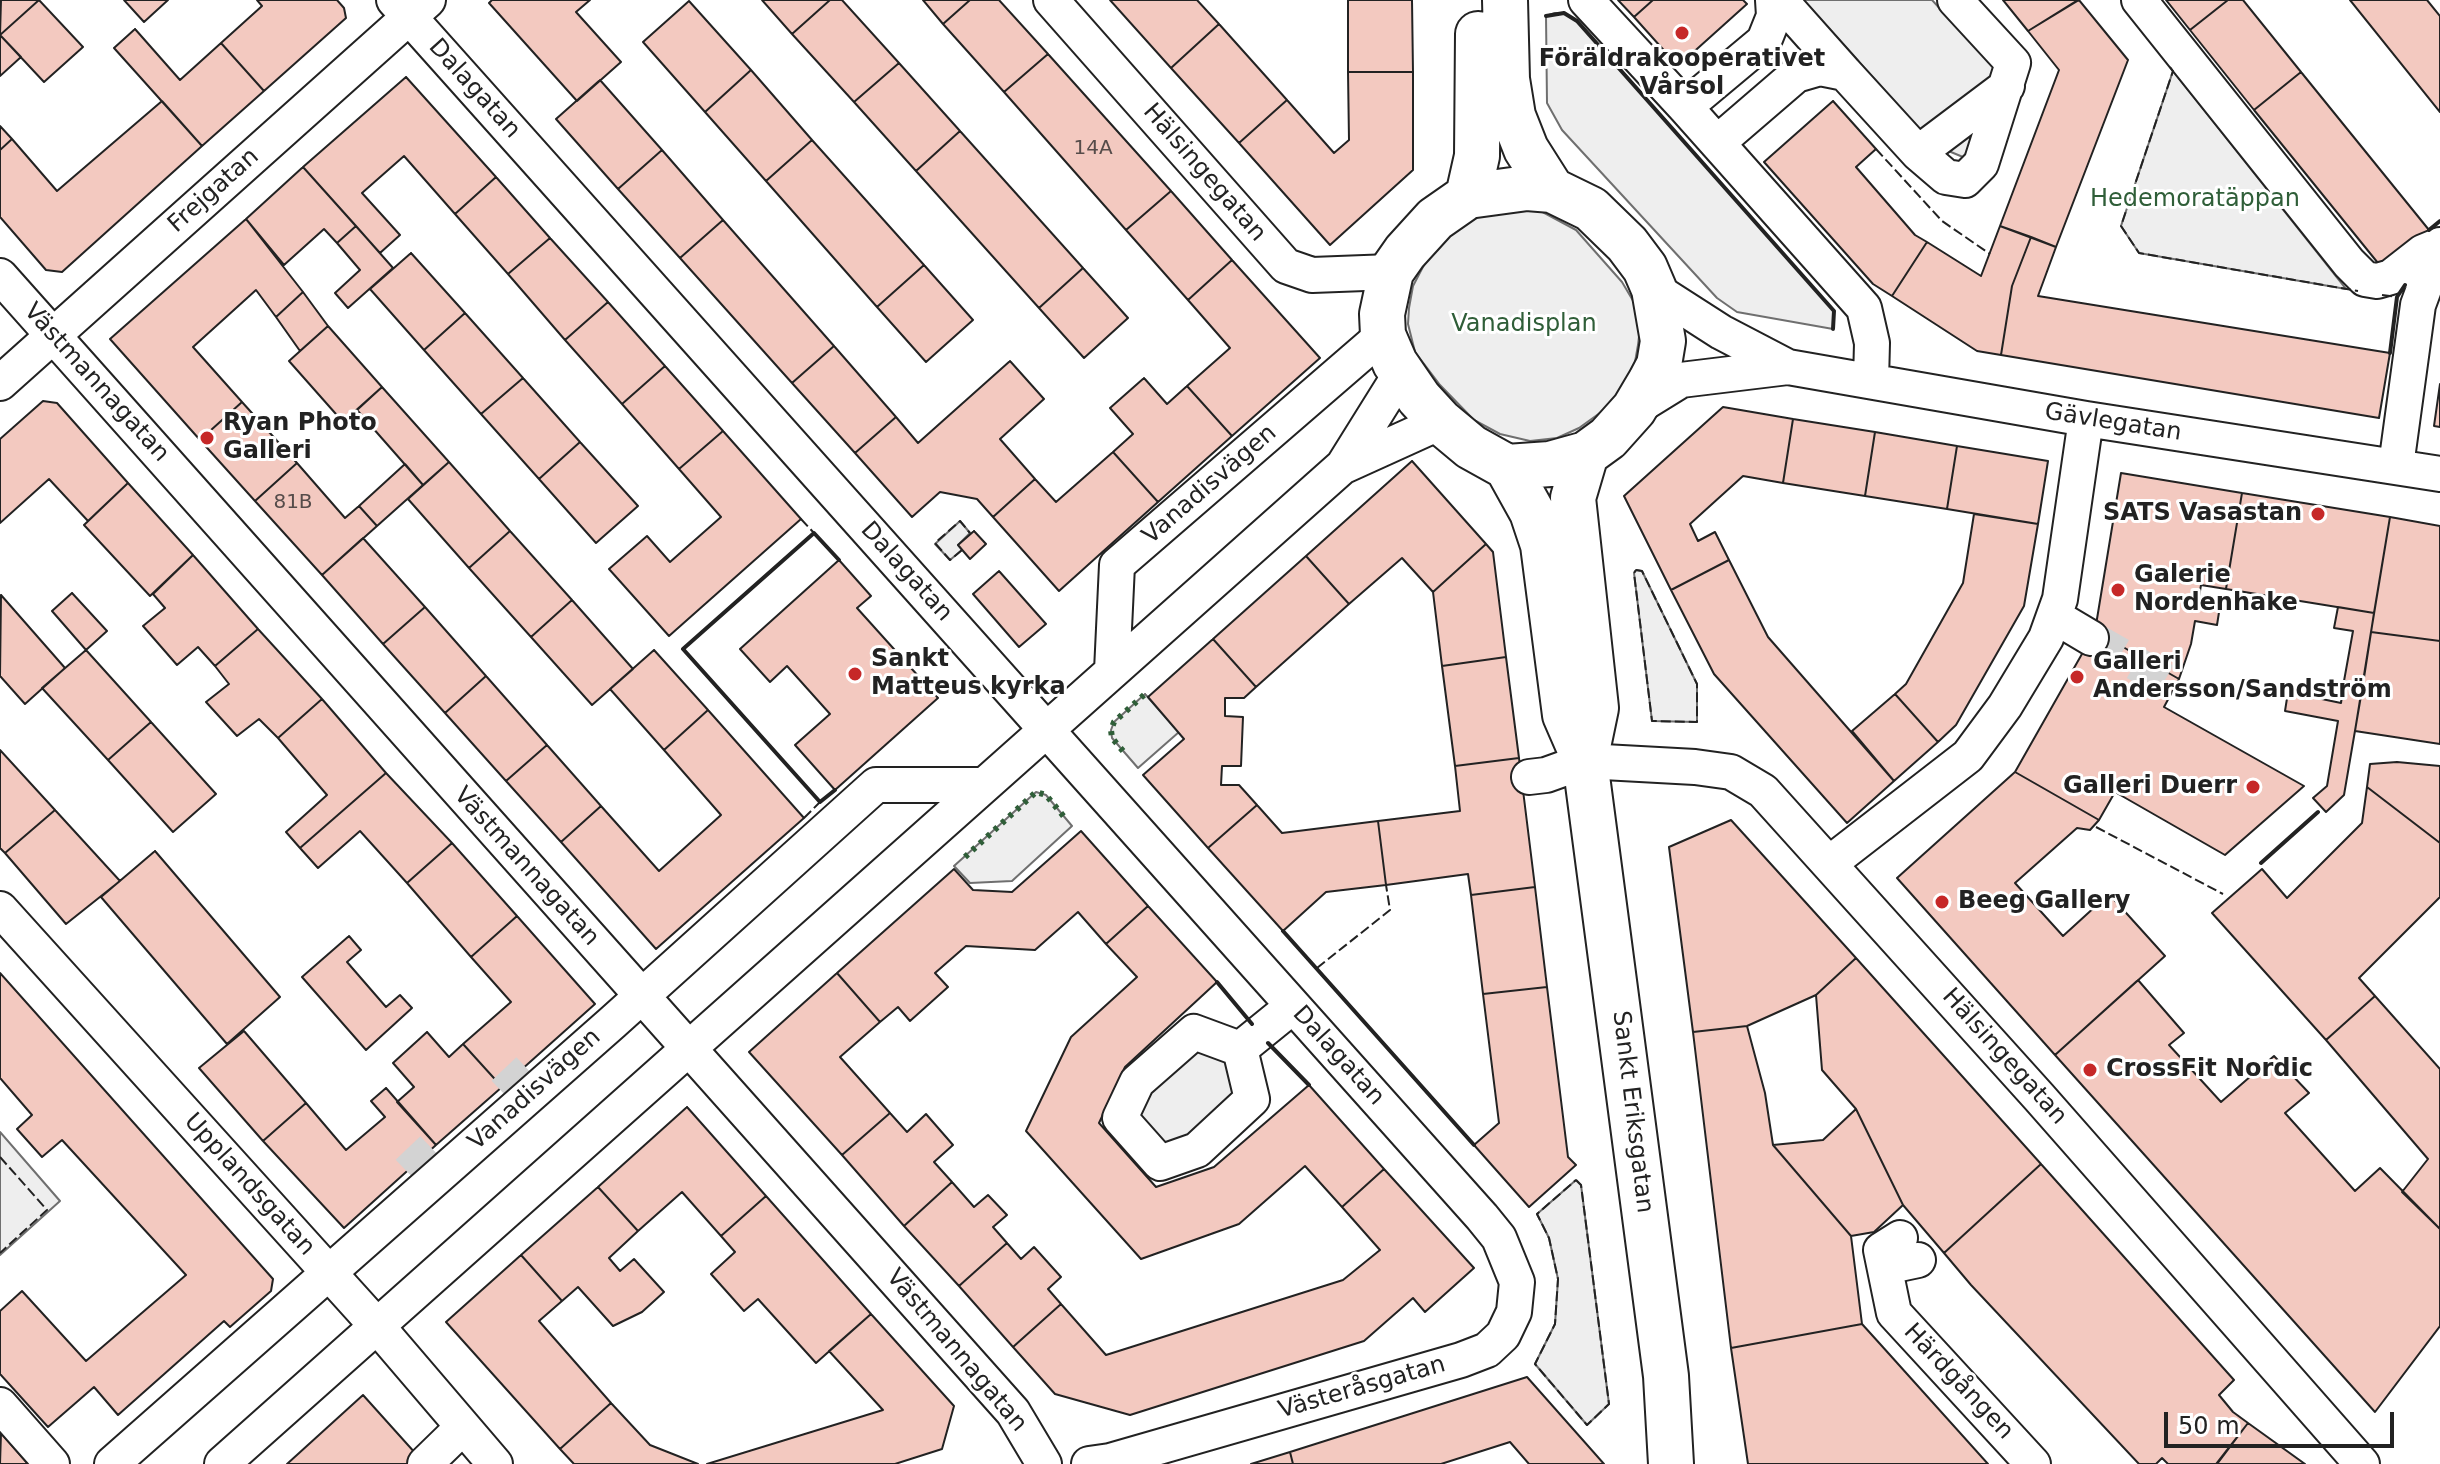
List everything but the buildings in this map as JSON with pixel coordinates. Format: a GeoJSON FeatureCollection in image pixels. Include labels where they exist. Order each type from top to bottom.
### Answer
{"type":"FeatureCollection","features":[{"type":"Feature","properties":{"kind":"main road"},"geometry":{"type":"LineString","coordinates":[[1468,196],[1477,156],[1478,0]]}},
{"type":"Feature","properties":{"kind":"main road"},"geometry":{"type":"LineString","coordinates":[[1505,0],[1507,79],[1513,116],[1526,149],[1552,190]]}},
{"type":"Feature","properties":{"kind":"main road"},"geometry":{"type":"LineString","coordinates":[[1527,188],[1552,190],[1591,209],[1627,244],[1645,268],[1654,289],[1663,341],[1659,365],[1634,409],[1608,438],[1586,454],[1550,464],[1507,467],[1471,447],[1441,422],[1392,354],[1382,314],[1391,272],[1435,219],[1468,196],[1527,188]]}},
{"type":"Feature","properties":{"kind":"main road","name":"Sankt Eriksgatan"},"geometry":{"type":"LineString","coordinates":[[1585,761],[1596,708],[1573,498],[1586,454]]}},
{"type":"Feature","properties":{"kind":"main road","name":"Sankt Eriksgatan"},"geometry":{"type":"LineString","coordinates":[[1507,467],[1532,512],[1543,545],[1565,715],[1585,761],[1666,1376],[1671,1464]]}},
{"type":"Feature","properties":{"kind":"street","name":"Hälsingegatan"},"geometry":{"type":"LineString","coordinates":[[1051,0],[1286,266],[1312,275],[1391,272]]}},
{"type":"Feature","properties":{"kind":"street"},"geometry":{"type":"LineString","coordinates":[[1586,0],[1864,308],[1872,343],[1871,381]]}},
{"type":"Feature","properties":{"kind":"street"},"geometry":{"type":"LineString","coordinates":[[1685,107],[1764,41],[1774,16],[1773,0]]}},
{"type":"Feature","properties":{"kind":"street"},"geometry":{"type":"LineString","coordinates":[[1780,0],[1918,153],[1946,177],[1965,180],[1981,164],[2013,63],[1955,0]]}},
{"type":"Feature","properties":{"kind":"street"},"geometry":{"type":"LineString","coordinates":[[2139,0],[2339,251],[2365,279],[2377,281],[2391,277],[2423,252],[2440,245]]}},
{"type":"Feature","properties":{"kind":"street","name":"Frejgatan"},"geometry":{"type":"LineString","coordinates":[[0,383],[410,6]]}},
{"type":"Feature","properties":{"kind":"street","name":"Dalagatan"},"geometry":{"type":"LineString","coordinates":[[410,6],[1046,730],[1482,1217]]}},
{"type":"Feature","properties":{"kind":"street"},"geometry":{"type":"LineString","coordinates":[[1717,143],[1796,75],[1820,68],[1845,73]]}},
{"type":"Feature","properties":{"kind":"street"},"geometry":{"type":"LineString","coordinates":[[1918,153],[2007,86]]}},
{"type":"Feature","properties":{"kind":"street"},"geometry":{"type":"LineString","coordinates":[[2396,466],[2418,305],[2428,278],[2440,265]]}},
{"type":"Feature","properties":{"kind":"street","name":"Västmannagatan"},"geometry":{"type":"LineString","coordinates":[[0,276],[1013,1412],[1044,1464]]}},
{"type":"Feature","properties":{"kind":"street","name":"Gävlegatan"},"geometry":{"type":"LineString","coordinates":[[1654,289],[1721,332],[1788,367]]}},
{"type":"Feature","properties":{"kind":"street"},"geometry":{"type":"LineString","coordinates":[[1343,466],[1392,354]]}},
{"type":"Feature","properties":{"kind":"street","name":"Vanadisvägen"},"geometry":{"type":"LineString","coordinates":[[1112,671],[1117,565],[1392,354]]}},
{"type":"Feature","properties":{"kind":"street","name":"Gävlegatan"},"geometry":{"type":"LineString","coordinates":[[1634,409],[1681,380],[1788,367],[2086,419],[2440,474]]}},
{"type":"Feature","properties":{"kind":"street"},"geometry":{"type":"LineString","coordinates":[[1830,863],[1968,756],[2005,706],[2046,638],[2060,599],[2086,419]]}},
{"type":"Feature","properties":{"kind":"street"},"geometry":{"type":"LineString","coordinates":[[222,1464],[1343,466],[1441,422]]}},
{"type":"Feature","properties":{"kind":"street"},"geometry":{"type":"LineString","coordinates":[[2054,616],[2091,638]]}},
{"type":"Feature","properties":{"kind":"street","name":"Hälsingegatan"},"geometry":{"type":"LineString","coordinates":[[1585,761],[1731,772],[1763,791],[2039,1097],[2374,1460]]}},
{"type":"Feature","properties":{"kind":"street"},"geometry":{"type":"LineString","coordinates":[[1529,777],[1546,775],[1585,761]]}},
{"type":"Feature","properties":{"kind":"street","name":"Vanadisvägen"},"geometry":{"type":"LineString","coordinates":[[112,1464],[329,1274],[432,1174],[524,1091],[641,996],[876,785],[984,785]]}},
{"type":"Feature","properties":{"kind":"street","name":"Upplandsgatan"},"geometry":{"type":"LineString","coordinates":[[0,909],[377,1326],[495,1464]]}},
{"type":"Feature","properties":{"kind":"street"},"geometry":{"type":"LineString","coordinates":[[1240,1049],[1293,1006]]}},
{"type":"Feature","properties":{"kind":"street","name":"Västeråsgatan"},"geometry":{"type":"LineString","coordinates":[[1089,1464],[1461,1360],[1487,1350],[1503,1335],[1514,1312],[1517,1282],[1499,1238],[1482,1217]]}},
{"type":"Feature","properties":{"kind":"street","name":"Härdgången"},"geometry":{"type":"LineString","coordinates":[[1896,1254],[1894,1313],[2033,1464]]}},
{"type":"Feature","properties":{"kind":"street"},"geometry":{"type":"LineString","coordinates":[[0,1405],[52,1464]]}},
{"type":"Feature","properties":{"kind":"street"},"geometry":{"type":"LineString","coordinates":[[425,1464],[463,1427]]}},
{"type":"Feature","properties":{"kind":"green space"},"geometry":{"type":"Polygon","coordinates":[[[1803,0],[1932,0],[1994,67],[1975,144],[1963,157],[1934,145],[1803,0]]]}},
{"type":"Feature","properties":{"kind":"green space"},"geometry":{"type":"Polygon","coordinates":[[[1564,13],[1577,21],[1834,311],[1833,329],[1737,312],[1717,298],[1562,130],[1547,103],[1546,16],[1564,13]]]}},
{"type":"Feature","properties":{"kind":"green space","name":"Hedemoratäppan"},"geometry":{"type":"Polygon","coordinates":[[[2173,71],[2346,289],[2139,253],[2121,226],[2173,71]]]}},
{"type":"Feature","properties":{"kind":"green space","name":"Vanadisplan"},"geometry":{"type":"Polygon","coordinates":[[[1494,209],[1537,209],[1576,230],[1622,282],[1635,304],[1640,328],[1638,345],[1635,362],[1623,388],[1604,410],[1579,428],[1557,438],[1530,441],[1500,434],[1474,420],[1440,385],[1415,352],[1408,324],[1409,308],[1413,286],[1425,263],[1445,239],[1462,225],[1494,209]]]}},
{"type":"Feature","properties":{"kind":"green space"},"geometry":{"type":"Polygon","coordinates":[[[960,521],[970,533],[958,545],[962,550],[950,560],[935,544],[960,521]]]}},
{"type":"Feature","properties":{"kind":"green space"},"geometry":{"type":"Polygon","coordinates":[[[1636,570],[1642,571],[1697,684],[1697,722],[1652,721],[1636,570]]]}},
{"type":"Feature","properties":{"kind":"green space"},"geometry":{"type":"Polygon","coordinates":[[[1145,694],[1179,732],[1138,768],[1112,738],[1111,730],[1114,722],[1145,694]]]}},
{"type":"Feature","properties":{"kind":"green space"},"geometry":{"type":"Polygon","coordinates":[[[1036,792],[1046,795],[1072,826],[1012,881],[970,883],[954,866],[1036,792]]]}},
{"type":"Feature","properties":{"kind":"green space"},"geometry":{"type":"Polygon","coordinates":[[[1196,1046],[1226,1061],[1239,1096],[1192,1141],[1164,1151],[1132,1115],[1145,1090],[1196,1046]]]}},
{"type":"Feature","properties":{"kind":"green space"},"geometry":{"type":"Polygon","coordinates":[[[0,1132],[60,1201],[0,1255],[0,1132]]]}},
{"type":"Feature","properties":{"kind":"green space"},"geometry":{"type":"Polygon","coordinates":[[[1576,1180],[1581,1185],[1609,1404],[1587,1425],[1535,1364],[1555,1324],[1558,1279],[1549,1238],[1537,1214],[1576,1180]]]}},
{"type":"Feature","properties":{"kind":"tunnel"},"geometry":{"type":"LineString","coordinates":[[2091,638],[2175,686]]}},
{"type":"Feature","properties":{"kind":"tunnel"},"geometry":{"type":"LineString","coordinates":[[504,1069],[520,1086]]}},
{"type":"Feature","properties":{"kind":"tunnel"},"geometry":{"type":"LineString","coordinates":[[408,1148],[428,1169]]}},
{"type":"Feature","properties":{"kind":"hedge"},"geometry":{"type":"LineString","coordinates":[[1123,751],[1112,738],[1114,722],[1145,694]]}},
{"type":"Feature","properties":{"kind":"hedge"},"geometry":{"type":"LineString","coordinates":[[965,857],[1036,792],[1046,795],[1065,818]]}},
{"type":"Feature","properties":{"kind":"fence"},"geometry":{"type":"LineString","coordinates":[[2170,67],[2173,71],[2121,226],[2139,253],[2358,291]]}},
{"type":"Feature","properties":{"kind":"fence"},"geometry":{"type":"LineString","coordinates":[[1876,149],[1942,221],[1990,254]]}},
{"type":"Feature","properties":{"kind":"fence"},"geometry":{"type":"LineString","coordinates":[[2382,295],[2397,297]]}},
{"type":"Feature","properties":{"kind":"fence"},"geometry":{"type":"LineString","coordinates":[[801,519],[814,533]]}},
{"type":"Feature","properties":{"kind":"fence"},"geometry":{"type":"LineString","coordinates":[[962,550],[950,560],[935,543],[960,521],[970,533]]}},
{"type":"Feature","properties":{"kind":"fence"},"geometry":{"type":"LineString","coordinates":[[1636,570],[1642,571],[1697,684],[1697,722],[1652,721],[1636,570]]}},
{"type":"Feature","properties":{"kind":"fence"},"geometry":{"type":"LineString","coordinates":[[804,818],[820,802]]}},
{"type":"Feature","properties":{"kind":"fence"},"geometry":{"type":"LineString","coordinates":[[2096,827],[2223,894]]}},
{"type":"Feature","properties":{"kind":"fence"},"geometry":{"type":"LineString","coordinates":[[1317,968],[1390,910],[1386,885]]}},
{"type":"Feature","properties":{"kind":"fence"},"geometry":{"type":"LineString","coordinates":[[0,1157],[47,1210],[0,1253]]}},
{"type":"Feature","properties":{"kind":"fence"},"geometry":{"type":"LineString","coordinates":[[1576,1180],[1581,1185],[1609,1404],[1587,1425],[1535,1364],[1555,1324],[1558,1279],[1549,1238],[1537,1214],[1576,1180]]}},
{"type":"Feature","properties":{"kind":"wall"},"geometry":{"type":"LineString","coordinates":[[1546,16],[1564,13],[1577,21],[1834,311],[1833,329]]}},
{"type":"Feature","properties":{"kind":"wall"},"geometry":{"type":"LineString","coordinates":[[2429,230],[2440,221]]}},
{"type":"Feature","properties":{"kind":"wall"},"geometry":{"type":"LineString","coordinates":[[2390,353],[2397,297],[2405,285]]}},
{"type":"Feature","properties":{"kind":"wall"},"geometry":{"type":"LineString","coordinates":[[835,790],[820,802],[683,649],[814,533],[839,560]]}},
{"type":"Feature","properties":{"kind":"wall"},"geometry":{"type":"LineString","coordinates":[[2261,863],[2318,812]]}},
{"type":"Feature","properties":{"kind":"wall"},"geometry":{"type":"LineString","coordinates":[[1283,931],[1474,1145]]}},
{"type":"Feature","properties":{"kind":"wall"},"geometry":{"type":"LineString","coordinates":[[1217,982],[1252,1024]]}},
{"type":"Feature","properties":{"kind":"wall"},"geometry":{"type":"LineString","coordinates":[[1268,1043],[1309,1085]]}},
{"type":"Feature","properties":{"kind":"place","name":"Föräldrakooperativet Vårsol"},"geometry":{"type":"Point","coordinates":[1682,33]}},
{"type":"Feature","properties":{"kind":"place","name":"Ryan Photo Galleri"},"geometry":{"type":"Point","coordinates":[207,438]}},
{"type":"Feature","properties":{"kind":"place","name":"SATS Vasastan"},"geometry":{"type":"Point","coordinates":[2318,514]}},
{"type":"Feature","properties":{"kind":"place","name":"Galerie Nordenhake"},"geometry":{"type":"Point","coordinates":[2118,590]}},
{"type":"Feature","properties":{"kind":"place","name":"Sankt Matteus kyrka"},"geometry":{"type":"Point","coordinates":[855,674]}},
{"type":"Feature","properties":{"kind":"place","name":"Galleri Andersson/Sandström"},"geometry":{"type":"Point","coordinates":[2077,677]}},
{"type":"Feature","properties":{"kind":"place","name":"Galleri Duerr"},"geometry":{"type":"Point","coordinates":[2253,787]}},
{"type":"Feature","properties":{"kind":"place","name":"Beeg Gallery"},"geometry":{"type":"Point","coordinates":[1942,902]}},
{"type":"Feature","properties":{"kind":"place","name":"CrossFit Nordic"},"geometry":{"type":"Point","coordinates":[2090,1070]}}]}
